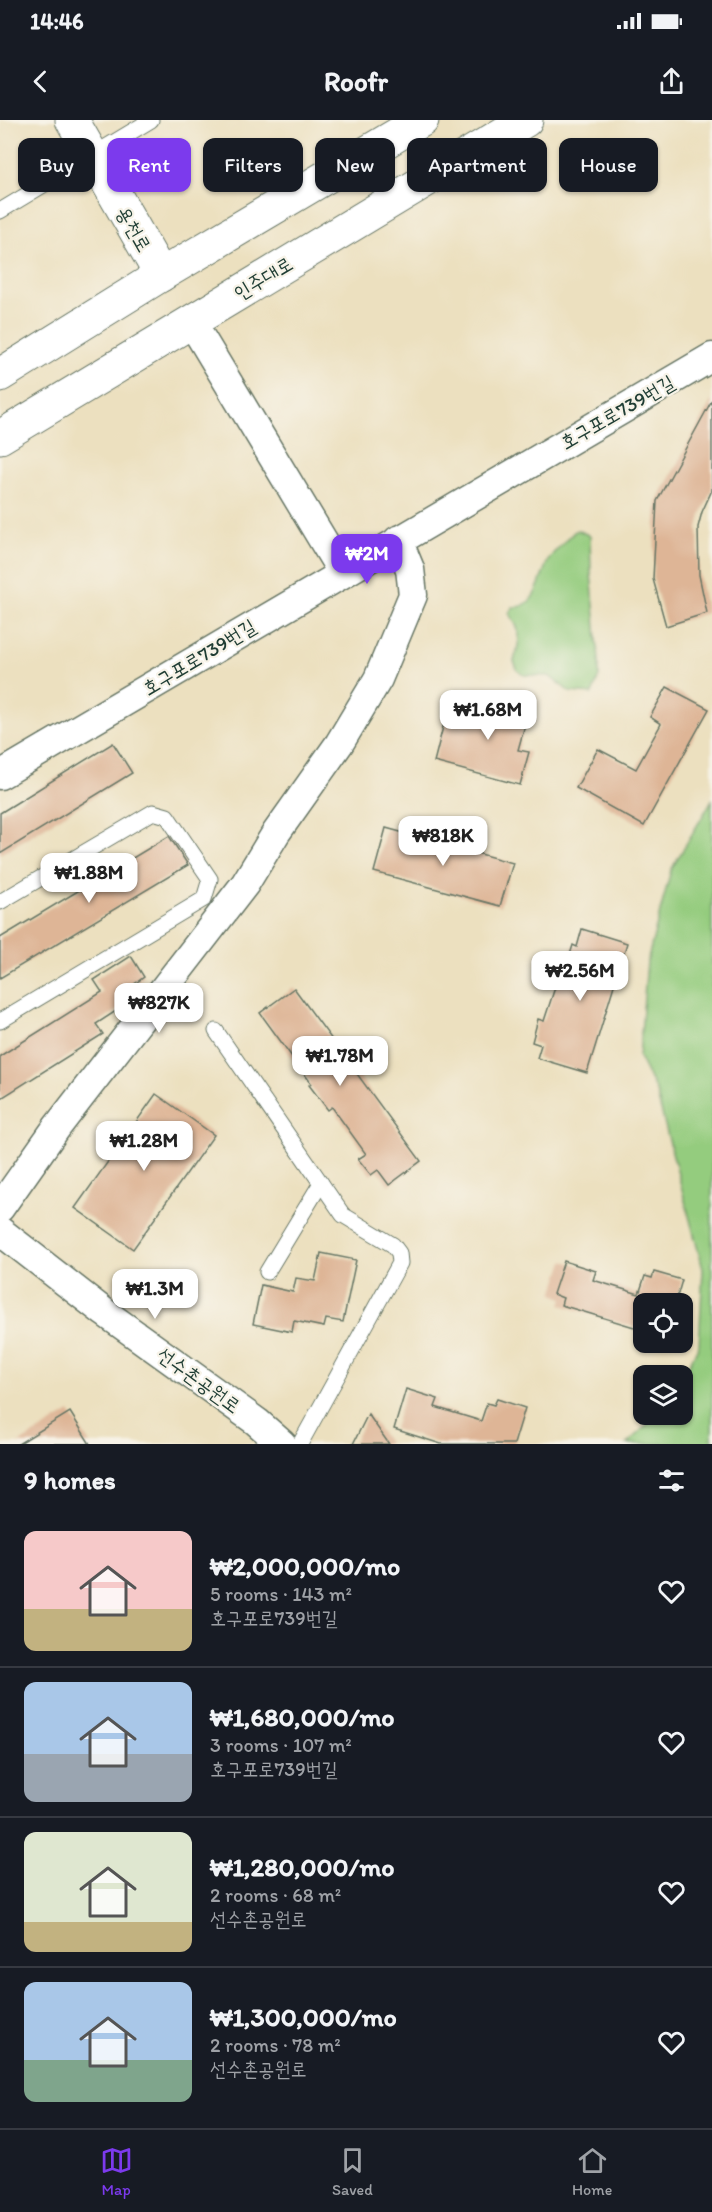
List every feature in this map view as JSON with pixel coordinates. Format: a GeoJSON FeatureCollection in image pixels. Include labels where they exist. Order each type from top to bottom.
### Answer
{"type":"FeatureCollection","features":[{"type":"Feature","properties":{"kind":"main road","name":"용천로"},"geometry":{"type":"LineString","coordinates":[[72,120],[82,138]]}},
{"type":"Feature","properties":{"kind":"main road"},"geometry":{"type":"LineString","coordinates":[[0,375],[161,275],[422,120]]}},
{"type":"Feature","properties":{"kind":"main road","name":"인주대로"},"geometry":{"type":"LineString","coordinates":[[0,436],[526,120]]}},
{"type":"Feature","properties":{"kind":"main road","name":"용천로"},"geometry":{"type":"LineString","coordinates":[[95,160],[161,275]]}},
{"type":"Feature","properties":{"kind":"street"},"geometry":{"type":"LineString","coordinates":[[191,321],[342,572]]}},
{"type":"Feature","properties":{"kind":"street","name":"호구포로739번길"},"geometry":{"type":"LineString","coordinates":[[0,775],[342,572],[712,357]]}},
{"type":"Feature","properties":{"kind":"street"},"geometry":{"type":"LineString","coordinates":[[0,1208],[57,1127],[245,884],[276,833],[345,735],[378,679],[413,595],[410,569],[398,540]]}},
{"type":"Feature","properties":{"kind":"street","name":"선수촌공원로"},"geometry":{"type":"LineString","coordinates":[[0,1231],[104,1312],[257,1422],[282,1444]]}},
{"type":"Feature","properties":{"kind":"lane"},"geometry":{"type":"LineString","coordinates":[[95,153],[151,120]]}},
{"type":"Feature","properties":{"kind":"lane"},"geometry":{"type":"LineString","coordinates":[[0,211],[31,192]]}},
{"type":"Feature","properties":{"kind":"lane"},"geometry":{"type":"LineString","coordinates":[[0,902],[153,812],[167,816],[210,879],[204,899],[0,1021]]}},
{"type":"Feature","properties":{"kind":"lane"},"geometry":{"type":"LineString","coordinates":[[216,1031],[343,1215],[393,1245],[399,1252],[400,1263],[300,1444]]}},
{"type":"Feature","properties":{"kind":"lane"},"geometry":{"type":"LineString","coordinates":[[267,1272],[321,1183]]}},
{"type":"Feature","properties":{"kind":"green space"},"geometry":{"type":"Polygon","coordinates":[[[578,530],[590,536],[599,660],[599,676],[592,694],[570,692],[549,676],[524,675],[517,670],[514,661],[519,637],[517,626],[509,613],[513,607],[527,603],[533,597],[551,557],[578,530]]]}},
{"type":"Feature","properties":{"kind":"green space"},"geometry":{"type":"Polygon","coordinates":[[[712,800],[712,1444],[627,1444],[647,1425],[693,1425],[693,1365],[689,1365],[699,1345],[703,1269],[656,1091],[639,1057],[647,962],[671,870],[712,800]]]}},
{"type":"Feature","properties":{"kind":"building"},"geometry":{"type":"Polygon","coordinates":[[[712,400],[712,490],[698,527],[699,575],[707,613],[666,626],[653,579],[657,501],[712,400]]]}},
{"type":"Feature","properties":{"kind":"building"},"geometry":{"type":"Polygon","coordinates":[[[667,687],[709,709],[644,826],[576,788],[598,749],[636,769],[661,724],[650,717],[667,687]]]}},
{"type":"Feature","properties":{"kind":"building"},"geometry":{"type":"Polygon","coordinates":[[[488,692],[531,703],[518,750],[529,752],[520,785],[434,762],[446,715],[479,724],[488,692]]]}},
{"type":"Feature","properties":{"kind":"building"},"geometry":{"type":"Polygon","coordinates":[[[113,743],[132,773],[0,854],[0,813],[113,743]]]}},
{"type":"Feature","properties":{"kind":"building"},"geometry":{"type":"Polygon","coordinates":[[[386,828],[513,863],[500,906],[374,872],[386,828]]]}},
{"type":"Feature","properties":{"kind":"building"},"geometry":{"type":"Polygon","coordinates":[[[169,836],[188,865],[0,978],[0,938],[169,836]]]}},
{"type":"Feature","properties":{"kind":"building"},"geometry":{"type":"Polygon","coordinates":[[[582,929],[627,943],[587,1073],[537,1058],[541,1045],[532,1042],[538,1019],[544,1021],[562,966],[566,968],[573,945],[577,947],[582,929]]]}},
{"type":"Feature","properties":{"kind":"building"},"geometry":{"type":"Polygon","coordinates":[[[131,956],[144,977],[129,988],[136,998],[96,1024],[103,1034],[0,1099],[0,1056],[102,992],[94,980],[131,956]]]}},
{"type":"Feature","properties":{"kind":"building"},"geometry":{"type":"Polygon","coordinates":[[[294,988],[421,1161],[389,1185],[378,1170],[371,1175],[358,1159],[366,1154],[332,1107],[328,1110],[309,1085],[311,1083],[260,1013],[294,988]]]}},
{"type":"Feature","properties":{"kind":"building"},"geometry":{"type":"Polygon","coordinates":[[[156,1094],[214,1135],[133,1249],[75,1208],[156,1094]]]}},
{"type":"Feature","properties":{"kind":"building"},"geometry":{"type":"Polygon","coordinates":[[[321,1253],[356,1260],[343,1322],[326,1319],[324,1327],[294,1321],[292,1332],[253,1324],[261,1285],[293,1292],[296,1278],[315,1281],[321,1253]]]}},
{"type":"Feature","properties":{"kind":"building"},"geometry":{"type":"Polygon","coordinates":[[[564,1261],[596,1271],[593,1280],[636,1293],[633,1293],[633,1327],[561,1305],[563,1298],[553,1294],[564,1261]]]}},
{"type":"Feature","properties":{"kind":"building"},"geometry":{"type":"Polygon","coordinates":[[[654,1272],[682,1280],[678,1293],[639,1293],[645,1276],[652,1278],[654,1272]]]}},
{"type":"Feature","properties":{"kind":"building"},"geometry":{"type":"Polygon","coordinates":[[[406,1389],[438,1399],[435,1407],[481,1421],[487,1403],[494,1405],[497,1399],[525,1408],[514,1444],[441,1444],[394,1429],[406,1389]]]}},
{"type":"Feature","properties":{"kind":"building"},"geometry":{"type":"Polygon","coordinates":[[[70,1412],[90,1444],[18,1444],[70,1412]]]}},
{"type":"Feature","properties":{"kind":"building"},"geometry":{"type":"Polygon","coordinates":[[[368,1414],[389,1444],[353,1444],[368,1414]]]}}]}
